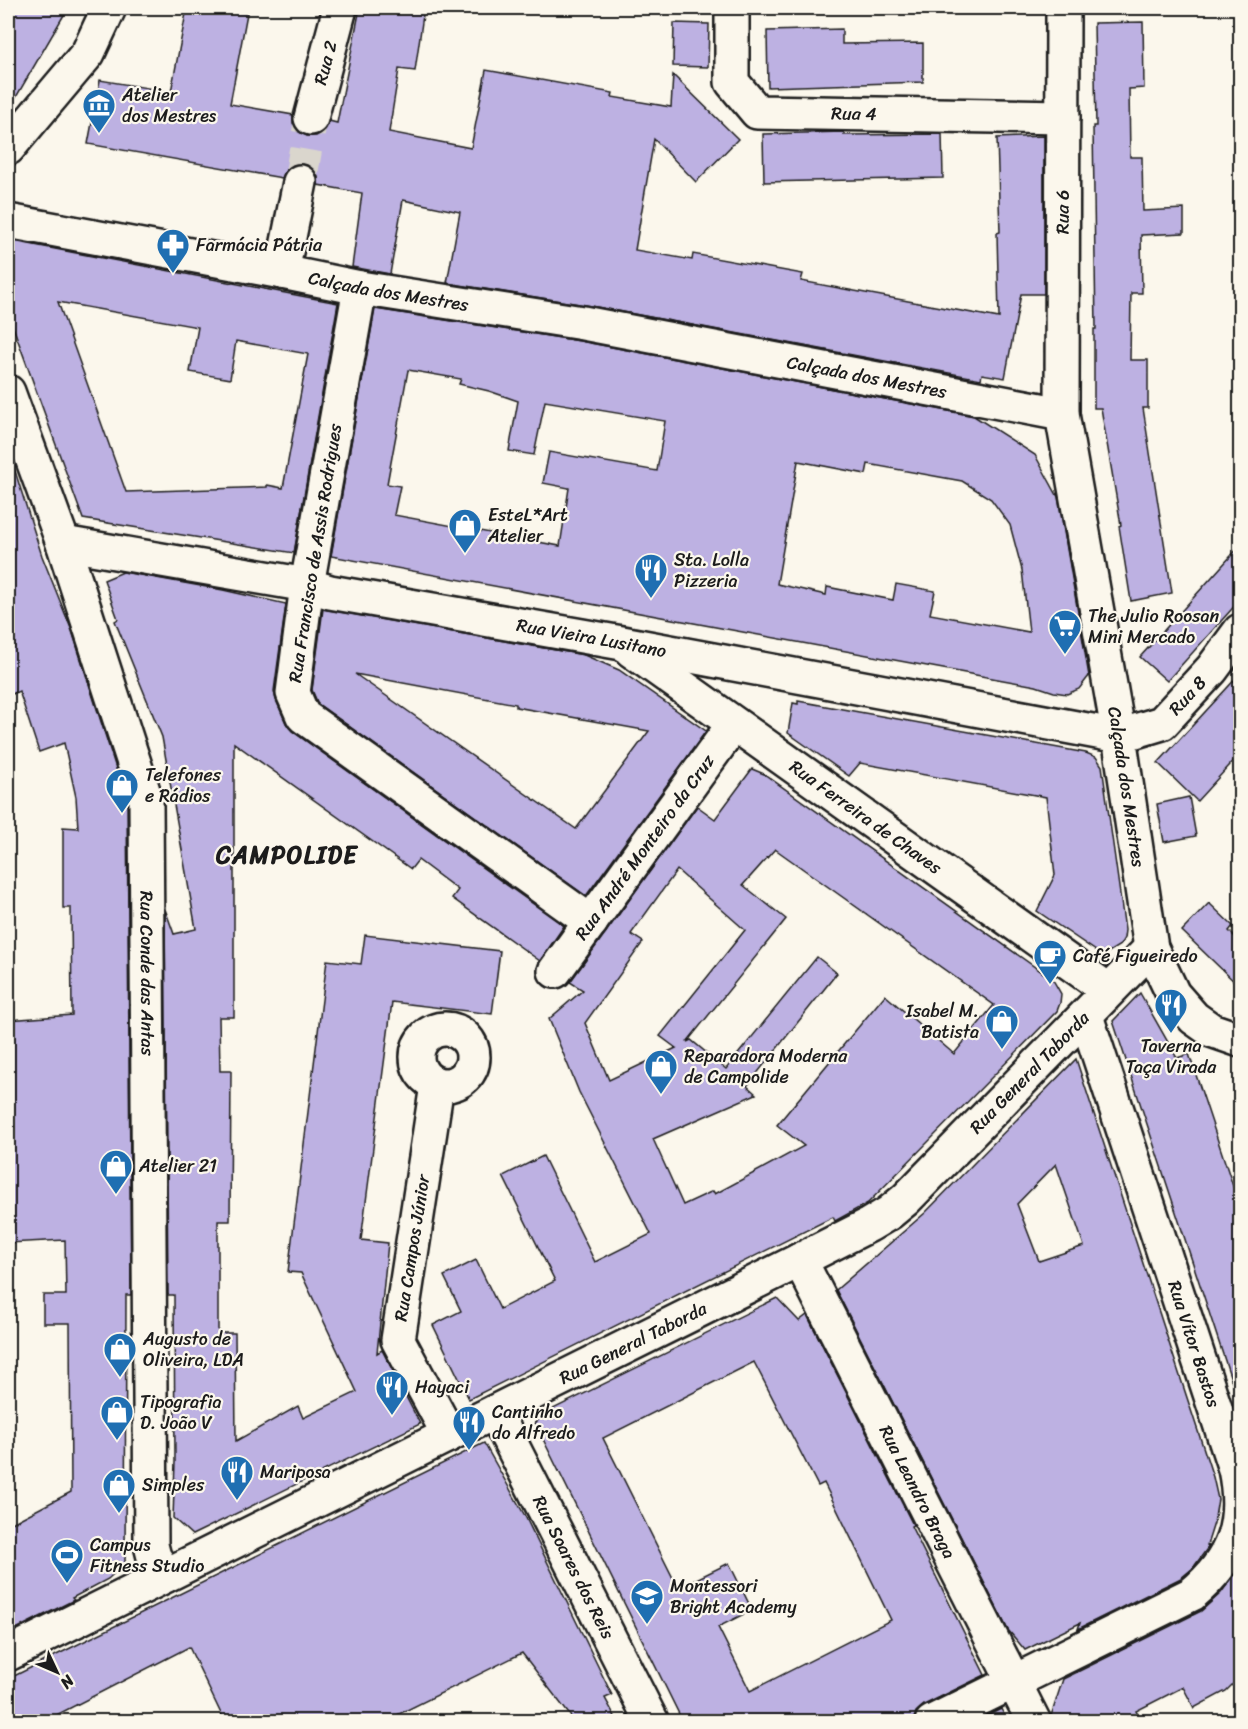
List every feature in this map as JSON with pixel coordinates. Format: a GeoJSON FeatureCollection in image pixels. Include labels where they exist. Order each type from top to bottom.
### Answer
{"type":"FeatureCollection","features":[{"type":"Feature","properties":{"kind":"street"},"geometry":{"type":"LineString","coordinates":[[8,148],[88,53],[110,8]]}},
{"type":"Feature","properties":{"kind":"street","name":"Rua 2"},"geometry":{"type":"LineString","coordinates":[[311,118],[340,8]]}},
{"type":"Feature","properties":{"kind":"street","name":"Rua 4"},"geometry":{"type":"LineString","coordinates":[[732,8],[732,82],[757,112],[1064,117]]}},
{"type":"Feature","properties":{"kind":"street","name":"Rua 6"},"geometry":{"type":"LineString","coordinates":[[1062,414],[1063,8]]}},
{"type":"Feature","properties":{"kind":"street"},"geometry":{"type":"LineString","coordinates":[[282,272],[300,182]]}},
{"type":"Feature","properties":{"kind":"street","name":"Calçada dos Mestres"},"geometry":{"type":"LineString","coordinates":[[8,221],[360,288],[583,323],[1062,414],[1119,736],[1151,948],[1167,983],[1181,1004],[1203,1025],[1236,1032]]}},
{"type":"Feature","properties":{"kind":"street","name":"Rua Francisco de Assis Rodrigues"},"geometry":{"type":"LineString","coordinates":[[360,288],[306,585],[293,693],[303,716],[591,922]]}},
{"type":"Feature","properties":{"kind":"street","name":"Rua Conde das Antas"},"geometry":{"type":"LineString","coordinates":[[8,392],[63,543],[147,800],[151,1545],[154,1557],[166,1575]]}},
{"type":"Feature","properties":{"kind":"street","name":"Rua Vieira Lusitano"},"geometry":{"type":"LineString","coordinates":[[63,543],[306,585],[330,592],[622,643],[1119,736]]}},
{"type":"Feature","properties":{"kind":"street","name":"Rua 8"},"geometry":{"type":"LineString","coordinates":[[1119,736],[1162,723],[1212,669],[1240,631]]}},
{"type":"Feature","properties":{"kind":"street","name":"Rua Ferreira de Chaves"},"geometry":{"type":"LineString","coordinates":[[622,643],[1108,990]]}},
{"type":"Feature","properties":{"kind":"street","name":"Rua André Monteiro da Cruz"},"geometry":{"type":"LineString","coordinates":[[555,971],[734,724]]}},
{"type":"Feature","properties":{"kind":"street","name":"Rua General Taborda"},"geometry":{"type":"LineString","coordinates":[[8,1654],[800,1260],[889,1213],[906,1199],[1151,948]]}},
{"type":"Feature","properties":{"kind":"street","name":"Rua Vítor Bastos"},"geometry":{"type":"LineString","coordinates":[[932,1722],[1192,1594],[1220,1566],[1237,1529],[1240,1509],[1235,1469],[1086,1016]]}},
{"type":"Feature","properties":{"kind":"street","name":"Rua Campos Júnior"},"geometry":{"type":"LineString","coordinates":[[436,1085],[398,1340],[449,1435]]}},
{"type":"Feature","properties":{"kind":"street","name":"Rua Leandro Braga"},"geometry":{"type":"LineString","coordinates":[[800,1260],[1034,1722]]}},
{"type":"Feature","properties":{"kind":"street","name":"Rua Soares dos Reis"},"geometry":{"type":"LineString","coordinates":[[495,1412],[652,1722]]}},
{"type":"Feature","properties":{"kind":"building"},"geometry":{"type":"Polygon","coordinates":[[[8,8],[68,8],[8,111],[8,8]]]}},
{"type":"Feature","properties":{"kind":"building"},"geometry":{"type":"Polygon","coordinates":[[[187,8],[248,8],[230,104],[293,115],[293,123],[297,131],[307,136],[316,136],[324,132],[329,121],[337,123],[360,8],[424,8],[415,71],[399,69],[389,132],[471,148],[486,70],[613,93],[612,97],[671,107],[673,75],[738,139],[696,182],[654,139],[635,250],[692,260],[693,254],[803,274],[801,281],[999,318],[997,233],[1000,232],[997,138],[1044,136],[1044,294],[1021,294],[1005,378],[982,374],[981,379],[586,305],[447,283],[460,212],[403,200],[390,274],[352,267],[362,193],[318,185],[318,177],[313,168],[304,164],[293,165],[286,170],[282,178],[88,144],[100,80],[171,92],[187,8]]]}},
{"type":"Feature","properties":{"kind":"building"},"geometry":{"type":"Polygon","coordinates":[[[1143,22],[1144,88],[1129,89],[1130,157],[1142,157],[1143,211],[1184,209],[1184,233],[1141,235],[1142,293],[1131,293],[1130,360],[1148,360],[1148,408],[1143,408],[1172,593],[1131,601],[1101,408],[1094,408],[1094,329],[1096,329],[1093,126],[1096,126],[1094,23],[1143,22]]]}},
{"type":"Feature","properties":{"kind":"building"},"geometry":{"type":"Polygon","coordinates":[[[674,23],[709,24],[708,67],[673,66],[674,23]]]}},
{"type":"Feature","properties":{"kind":"building"},"geometry":{"type":"Polygon","coordinates":[[[842,29],[842,44],[923,43],[923,82],[768,87],[767,31],[842,29]]]}},
{"type":"Feature","properties":{"kind":"building"},"geometry":{"type":"Polygon","coordinates":[[[844,132],[844,135],[942,134],[943,178],[764,182],[763,134],[844,132]]]}},
{"type":"Feature","properties":{"kind":"building"},"geometry":{"type":"Polygon","coordinates":[[[8,240],[338,303],[294,553],[83,519],[8,313],[8,240]],[[58,302],[126,492],[267,487],[267,485],[283,488],[308,354],[236,341],[230,379],[190,372],[198,327],[58,302]]]}},
{"type":"Feature","properties":{"kind":"building"},"geometry":{"type":"Polygon","coordinates":[[[375,309],[580,341],[974,416],[1035,455],[1058,497],[1089,676],[1079,689],[1067,694],[1054,692],[1036,686],[331,556],[375,309]],[[408,370],[387,484],[400,486],[394,515],[560,546],[569,488],[543,483],[549,452],[657,471],[665,421],[545,401],[534,455],[509,451],[518,401],[459,384],[461,379],[408,370]],[[798,461],[777,584],[826,595],[827,587],[893,600],[896,584],[935,591],[930,614],[1029,632],[1022,570],[1010,525],[991,499],[962,481],[868,464],[866,474],[798,461]]]}},
{"type":"Feature","properties":{"kind":"building"},"geometry":{"type":"Polygon","coordinates":[[[13,465],[42,556],[72,631],[127,803],[131,1295],[126,1295],[125,1563],[108,1579],[72,1598],[74,1600],[8,1633],[8,1525],[71,1492],[70,1323],[43,1323],[43,1295],[66,1295],[65,1240],[8,1243],[8,1020],[72,1015],[71,908],[63,908],[63,827],[78,828],[76,797],[64,743],[39,752],[19,691],[8,696],[8,466],[13,465]]]}},
{"type":"Feature","properties":{"kind":"building"},"geometry":{"type":"Polygon","coordinates":[[[1240,546],[1240,600],[1167,681],[1140,657],[1240,546]]]}},
{"type":"Feature","properties":{"kind":"building"},"geometry":{"type":"Polygon","coordinates":[[[123,572],[286,604],[274,691],[286,723],[292,731],[564,926],[540,961],[452,898],[458,890],[418,860],[411,869],[234,743],[234,1017],[219,1017],[220,1071],[231,1071],[230,1221],[218,1221],[218,1333],[235,1333],[236,1441],[298,1406],[303,1418],[357,1392],[301,1273],[288,1272],[327,960],[361,964],[365,935],[500,951],[492,1014],[392,1002],[361,1240],[388,1243],[377,1353],[382,1350],[420,1424],[192,1535],[173,1518],[174,1295],[168,1295],[165,909],[174,934],[196,929],[162,737],[115,621],[118,619],[104,580],[123,572]]]}},
{"type":"Feature","properties":{"kind":"building"},"geometry":{"type":"Polygon","coordinates":[[[323,609],[584,655],[619,670],[706,731],[586,896],[318,704],[312,690],[323,609]],[[355,674],[576,829],[649,731],[516,707],[516,704],[355,674]]]}},
{"type":"Feature","properties":{"kind":"building"},"geometry":{"type":"Polygon","coordinates":[[[1240,674],[1240,754],[1197,801],[1158,763],[1240,674]]]}},
{"type":"Feature","properties":{"kind":"building"},"geometry":{"type":"Polygon","coordinates":[[[798,701],[1086,753],[1096,757],[1102,766],[1125,930],[1120,945],[1107,953],[1099,953],[1037,911],[1055,875],[1046,797],[860,763],[849,776],[788,733],[793,703],[798,704],[798,701]]]}},
{"type":"Feature","properties":{"kind":"building"},"geometry":{"type":"Polygon","coordinates":[[[752,769],[764,774],[1053,980],[1061,994],[1057,1011],[868,1203],[835,1221],[833,1217],[469,1399],[433,1325],[461,1311],[444,1276],[476,1260],[500,1309],[555,1281],[503,1176],[543,1156],[595,1262],[651,1234],[579,1092],[549,1019],[583,990],[570,982],[697,806],[715,819],[752,769]],[[775,849],[743,885],[786,919],[687,1042],[691,1040],[726,1069],[817,957],[837,973],[747,1086],[756,1094],[653,1139],[683,1205],[713,1191],[715,1194],[804,1146],[777,1125],[885,995],[954,1054],[994,1005],[775,849]],[[677,870],[631,934],[643,942],[585,1023],[609,1080],[676,1048],[660,1036],[745,930],[677,870]]]}},
{"type":"Feature","properties":{"kind":"building"},"geometry":{"type":"Polygon","coordinates":[[[1189,797],[1196,836],[1164,842],[1157,804],[1189,797]]]}},
{"type":"Feature","properties":{"kind":"building"},"geometry":{"type":"Polygon","coordinates":[[[1209,903],[1233,926],[1229,931],[1240,942],[1240,987],[1182,931],[1209,903]]]}},
{"type":"Feature","properties":{"kind":"building"},"geometry":{"type":"Polygon","coordinates":[[[1140,993],[1177,1058],[1189,1054],[1240,1207],[1240,1393],[1236,1394],[1113,1021],[1140,993]]]}},
{"type":"Feature","properties":{"kind":"building"},"geometry":{"type":"Polygon","coordinates":[[[1076,1059],[1213,1477],[1218,1499],[1207,1545],[1209,1546],[1193,1568],[1181,1578],[1078,1629],[1080,1623],[1025,1650],[1008,1630],[836,1290],[925,1213],[1076,1059]],[[1056,1164],[1017,1204],[1039,1261],[1084,1246],[1056,1164]]]}},
{"type":"Feature","properties":{"kind":"building"},"geometry":{"type":"Polygon","coordinates":[[[777,1298],[799,1321],[807,1315],[913,1525],[911,1526],[985,1675],[924,1705],[916,1712],[913,1722],[683,1722],[535,1423],[547,1412],[777,1298]],[[754,1362],[603,1438],[678,1588],[729,1563],[752,1610],[718,1627],[750,1691],[891,1620],[824,1483],[818,1486],[754,1362]]]}},
{"type":"Feature","properties":{"kind":"building"},"geometry":{"type":"Polygon","coordinates":[[[484,1443],[525,1516],[612,1695],[605,1698],[618,1722],[575,1722],[522,1653],[383,1722],[225,1722],[189,1647],[43,1722],[16,1722],[14,1718],[8,1721],[8,1679],[484,1443]]]}},
{"type":"Feature","properties":{"kind":"building"},"geometry":{"type":"Polygon","coordinates":[[[1240,1567],[1240,1677],[1226,1691],[1194,1708],[1183,1687],[1136,1711],[1142,1722],[1052,1722],[1051,1716],[1063,1679],[1201,1611],[1221,1593],[1240,1567]]]}},
{"type":"Feature","properties":{"kind":"building"},"geometry":{"type":"Polygon","coordinates":[[[1001,1709],[1008,1722],[975,1722],[1001,1709]]]}},
{"type":"Feature","properties":{"kind":"tunnel"},"geometry":{"type":"LineString","coordinates":[[300,182],[311,118]]}},
{"type":"Feature","properties":{"kind":"place","name":"Atelier dos Mestres"},"geometry":{"type":"Point","coordinates":[99,134]}},
{"type":"Feature","properties":{"kind":"place","name":"Farmácia Pátria"},"geometry":{"type":"Point","coordinates":[173,274]}},
{"type":"Feature","properties":{"kind":"place","name":"EsteL*Art Atelier"},"geometry":{"type":"Point","coordinates":[465,554]}},
{"type":"Feature","properties":{"kind":"place","name":"Sta. Lolla Pizzeria"},"geometry":{"type":"Point","coordinates":[651,599]}},
{"type":"Feature","properties":{"kind":"place","name":"The Julio Roosan Mini Mercado"},"geometry":{"type":"Point","coordinates":[1065,655]}},
{"type":"Feature","properties":{"kind":"place","name":"Telefones e Rádios"},"geometry":{"type":"Point","coordinates":[122,814]}},
{"type":"Feature","properties":{"kind":"place","name":"Café Figueiredo"},"geometry":{"type":"Point","coordinates":[1050,985]}},
{"type":"Feature","properties":{"kind":"place","name":"Taverna Taça Virada"},"geometry":{"type":"Point","coordinates":[1171,1034]}},
{"type":"Feature","properties":{"kind":"place","name":"Isabel M. Batista"},"geometry":{"type":"Point","coordinates":[1002,1050]}},
{"type":"Feature","properties":{"kind":"place","name":"Reparadora Moderna de Campolide"},"geometry":{"type":"Point","coordinates":[661,1095]}},
{"type":"Feature","properties":{"kind":"place","name":"Atelier 21"},"geometry":{"type":"Point","coordinates":[116,1195]}},
{"type":"Feature","properties":{"kind":"place","name":"Augusto de Oliveira, LDA"},"geometry":{"type":"Point","coordinates":[120,1378]}},
{"type":"Feature","properties":{"kind":"place","name":"Hayaci"},"geometry":{"type":"Point","coordinates":[392,1416]}},
{"type":"Feature","properties":{"kind":"place","name":"Tipografia D. João V"},"geometry":{"type":"Point","coordinates":[117,1441]}},
{"type":"Feature","properties":{"kind":"place","name":"Cantinho do Alfredo"},"geometry":{"type":"Point","coordinates":[469,1451]}},
{"type":"Feature","properties":{"kind":"place","name":"Mariposa"},"geometry":{"type":"Point","coordinates":[237,1501]}},
{"type":"Feature","properties":{"kind":"place","name":"Simples"},"geometry":{"type":"Point","coordinates":[119,1514]}},
{"type":"Feature","properties":{"kind":"place","name":"Campus Fitness Studio"},"geometry":{"type":"Point","coordinates":[67,1584]}},
{"type":"Feature","properties":{"kind":"place","name":"Montessori Bright Academy"},"geometry":{"type":"Point","coordinates":[647,1625]}},
{"type":"Feature","properties":{"kind":"district","name":"CAMPOLIDE"},"geometry":{"type":"Point","coordinates":[287,855]}}]}
